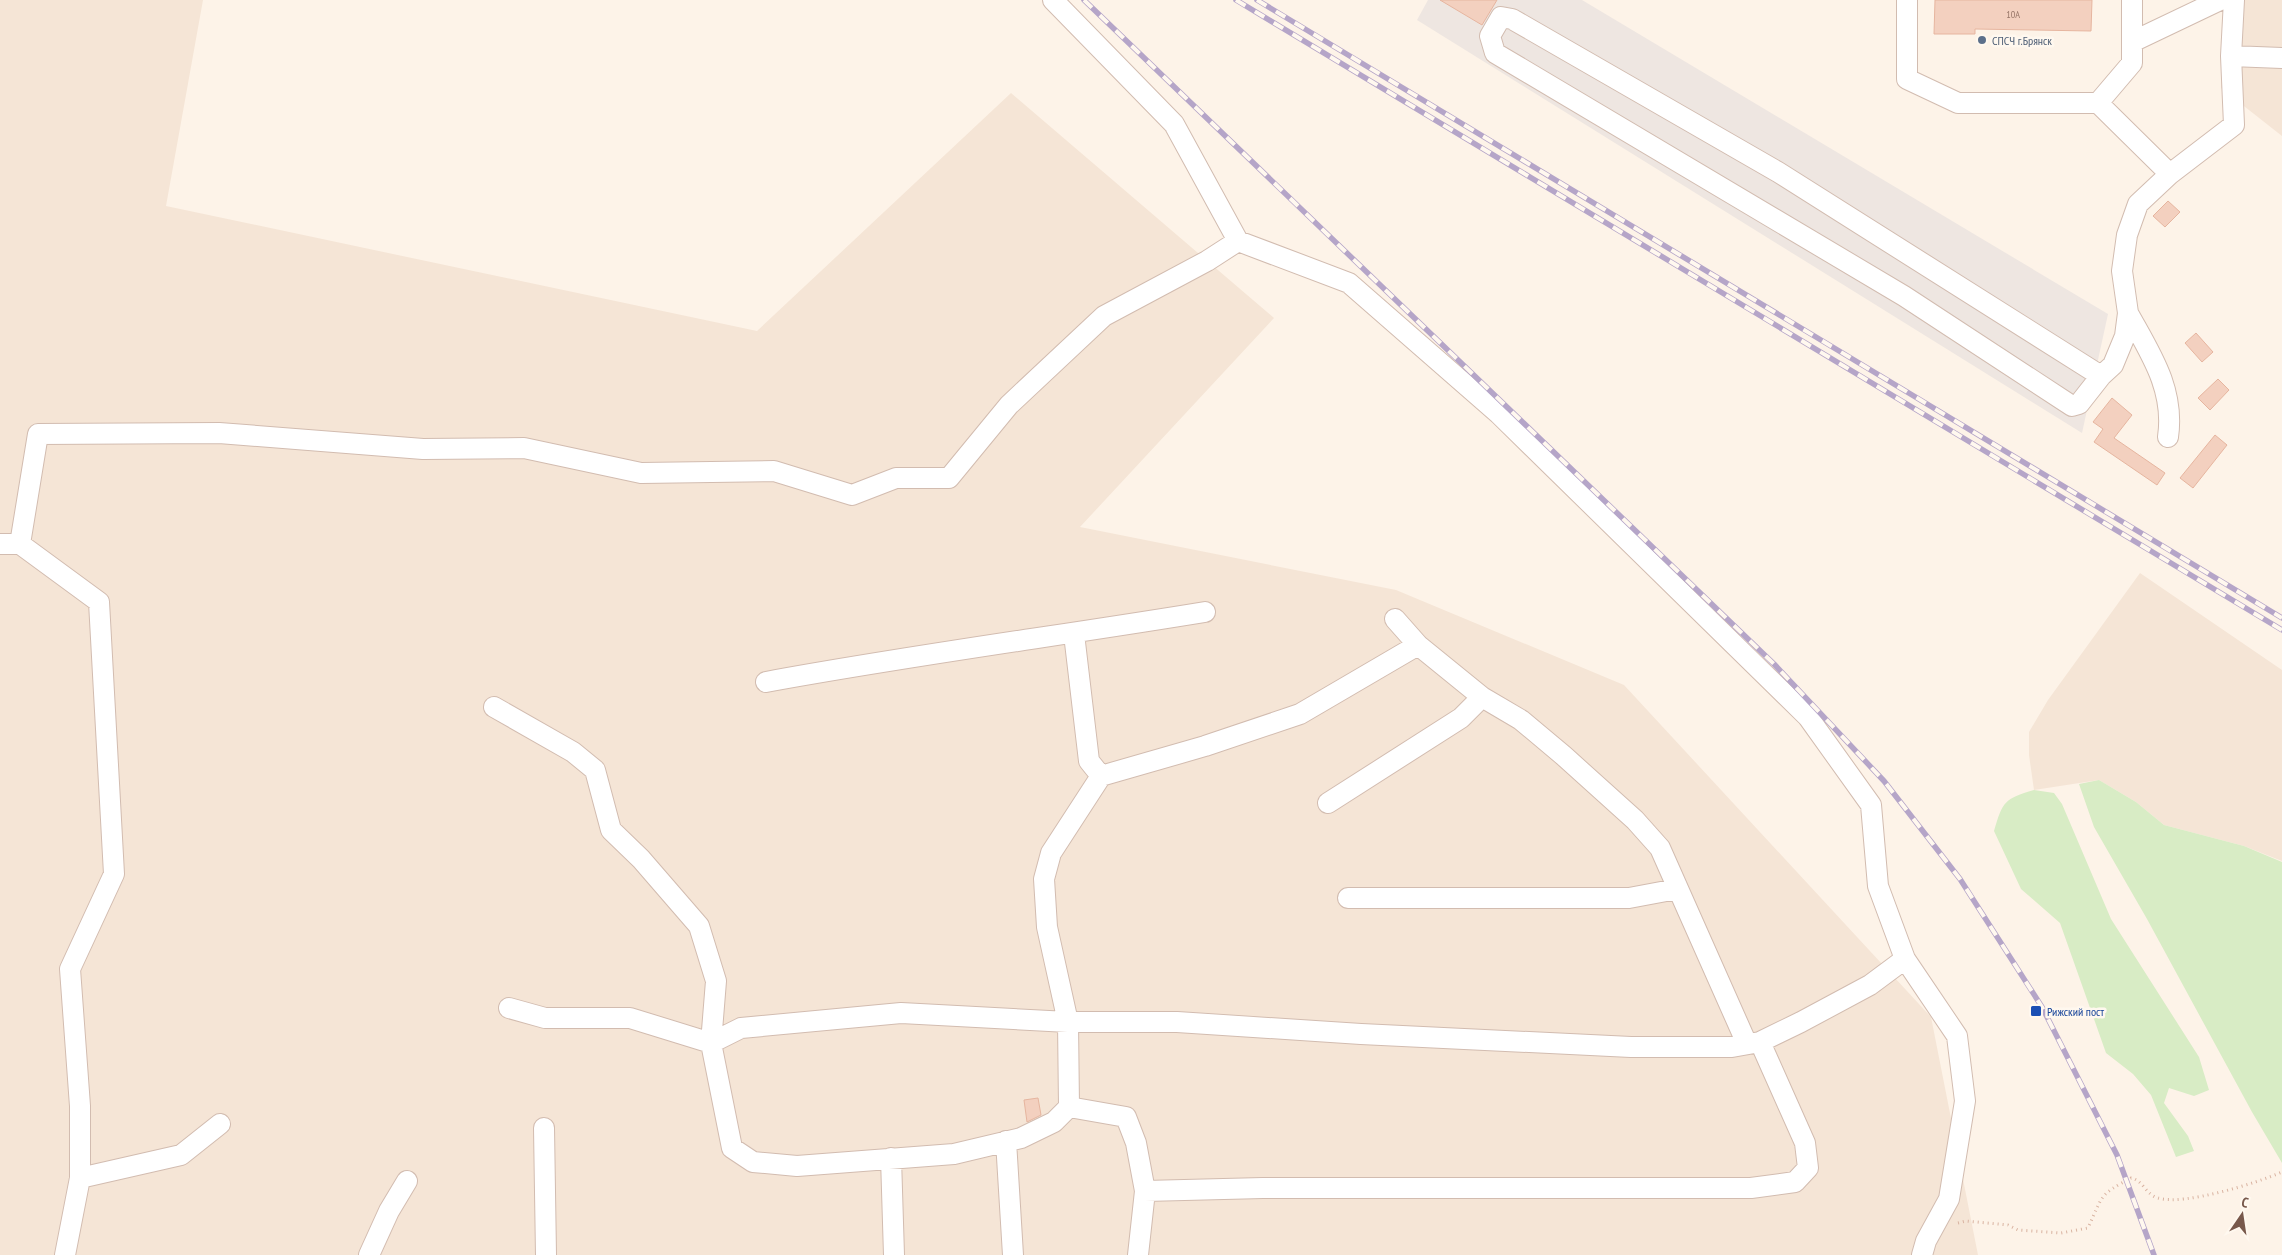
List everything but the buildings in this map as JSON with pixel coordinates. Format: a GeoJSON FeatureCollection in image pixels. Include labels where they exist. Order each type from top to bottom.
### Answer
{"type":"FeatureCollection","features":[{"type":"Feature","properties":{"kind":"street"},"geometry":{"type":"LineString","coordinates":[[1053,0],[1174,124],[1238,241],[1349,283],[1499,414],[1808,717],[1871,805],[1878,886],[1905,959],[1957,1036],[1966,1101],[1949,1199],[1930,1234],[1922,1255]]}},
{"type":"Feature","properties":{"kind":"street"},"geometry":{"type":"LineString","coordinates":[[1907,0],[1907,78],[1958,103],[2098,103],[2170,174]]}},
{"type":"Feature","properties":{"kind":"street"},"geometry":{"type":"LineString","coordinates":[[2098,103],[2132,63],[2132,0]]}},
{"type":"Feature","properties":{"kind":"street"},"geometry":{"type":"LineString","coordinates":[[2132,42],[2220,0]]}},
{"type":"Feature","properties":{"kind":"street"},"geometry":{"type":"LineString","coordinates":[[2101,376],[1778,172],[1512,19],[1500,17],[1490,36],[1495,53],[1904,296],[2072,406],[2079,404],[2101,376],[2113,365],[2126,336],[2128,313],[2122,271],[2127,235],[2138,204],[2170,174],[2234,125],[2231,56],[2234,0]]}},
{"type":"Feature","properties":{"kind":"street"},"geometry":{"type":"LineString","coordinates":[[2231,56],[2282,58]]}},
{"type":"Feature","properties":{"kind":"street"},"geometry":{"type":"LineString","coordinates":[[65,1255],[80,1178],[80,1106],[70,969],[114,874],[99,602],[10,544],[38,434],[219,433],[423,449],[524,448],[642,474],[774,471],[852,495],[896,478],[949,478],[1009,405],[1104,316],[1207,261],[1238,241]]}},
{"type":"Feature","properties":{"kind":"street"},"geometry":{"type":"LineString","coordinates":[[2128,313],[2161,372],[2171,417],[2168,437]]}},
{"type":"Feature","properties":{"kind":"street"},"geometry":{"type":"LineString","coordinates":[[766,682],[889,659],[1074,634],[1205,612]]}},
{"type":"Feature","properties":{"kind":"street"},"geometry":{"type":"LineString","coordinates":[[1145,1191],[1263,1188],[1751,1188],[1795,1182],[1808,1168],[1805,1143],[1677,889],[1660,848],[1635,820],[1521,720],[1482,698],[1418,645],[1395,619]]}},
{"type":"Feature","properties":{"kind":"street"},"geometry":{"type":"LineString","coordinates":[[1074,634],[1089,761],[1101,776]]}},
{"type":"Feature","properties":{"kind":"street"},"geometry":{"type":"LineString","coordinates":[[494,707],[573,752],[595,770],[612,830],[641,859],[699,926],[716,980],[711,1043],[732,1148],[753,1162],[797,1166],[954,1154],[1021,1138],[1054,1122],[1069,1107],[1068,1022],[1047,927],[1044,879],[1051,853],[1101,776],[1205,746],[1300,714],[1418,645]]}},
{"type":"Feature","properties":{"kind":"street"},"geometry":{"type":"LineString","coordinates":[[1328,803],[1461,718],[1482,698]]}},
{"type":"Feature","properties":{"kind":"street"},"geometry":{"type":"LineString","coordinates":[[1348,898],[1629,898],[1677,889]]}},
{"type":"Feature","properties":{"kind":"street"},"geometry":{"type":"LineString","coordinates":[[508,1008],[545,1018],[630,1018],[711,1043],[741,1028],[901,1013],[1068,1022],[1177,1022],[1361,1034],[1631,1047],[1732,1047],[1753,1043],[1870,986],[1905,959]]}},
{"type":"Feature","properties":{"kind":"street"},"geometry":{"type":"LineString","coordinates":[[1069,1107],[1126,1117],[1136,1143],[1145,1191],[1138,1255]]}},
{"type":"Feature","properties":{"kind":"street"},"geometry":{"type":"LineString","coordinates":[[80,1178],[181,1155],[220,1124]]}},
{"type":"Feature","properties":{"kind":"street"},"geometry":{"type":"LineString","coordinates":[[544,1128],[546,1255]]}},
{"type":"Feature","properties":{"kind":"street"},"geometry":{"type":"LineString","coordinates":[[1006,1142],[1014,1255]]}},
{"type":"Feature","properties":{"kind":"street"},"geometry":{"type":"LineString","coordinates":[[891,1158],[894,1255]]}},
{"type":"Feature","properties":{"kind":"street"},"geometry":{"type":"LineString","coordinates":[[370,1255],[389,1212],[407,1181]]}},
{"type":"Feature","properties":{"kind":"path"},"geometry":{"type":"LineString","coordinates":[[1930,1234],[1940,1228],[1966,1221],[2008,1225],[2018,1230],[2062,1233],[2078,1231],[2088,1228],[2102,1198],[2111,1188],[2131,1178],[2137,1179],[2150,1194],[2158,1198],[2170,1200],[2193,1198],[2266,1179],[2282,1172]]}},
{"type":"Feature","properties":{"kind":"shaded area"},"geometry":{"type":"Polygon","coordinates":[[[0,0],[203,0],[166,206],[757,331],[1011,93],[1274,318],[1080,527],[1396,590],[1624,685],[1931,1017],[1978,1255],[0,1255],[0,0]]]}},
{"type":"Feature","properties":{"kind":"shaded area"},"geometry":{"type":"Polygon","coordinates":[[[1428,0],[1582,0],[2108,314],[2082,433],[1417,20],[1428,0]]]}},
{"type":"Feature","properties":{"kind":"shaded area"},"geometry":{"type":"Polygon","coordinates":[[[2224,0],[2282,0],[2282,136],[2221,88],[2224,0]]]}},
{"type":"Feature","properties":{"kind":"shaded area"},"geometry":{"type":"Polygon","coordinates":[[[2140,573],[2282,670],[2282,861],[2244,846],[2164,825],[2136,802],[2099,780],[2034,790],[2029,755],[2029,732],[2048,700],[2140,573]]]}},
{"type":"Feature","properties":{"kind":"green space"},"geometry":{"type":"Polygon","coordinates":[[[2099,780],[2136,802],[2164,825],[2244,846],[2282,862],[2282,1163],[2094,827],[2079,784],[2099,780]]]}},
{"type":"Feature","properties":{"kind":"green space"},"geometry":{"type":"Polygon","coordinates":[[[2034,790],[2054,793],[2062,804],[2111,919],[2199,1057],[2209,1090],[2194,1096],[2169,1088],[2164,1103],[2188,1136],[2194,1151],[2176,1157],[2151,1095],[2133,1074],[2106,1053],[2060,923],[2021,889],[1994,831],[2000,813],[2006,803],[2016,796],[2034,790]]]}},
{"type":"Feature","properties":{"kind":"railway"},"geometry":{"type":"LineString","coordinates":[[1084,0],[1774,664],[1884,781],[1960,879],[2042,1007],[2117,1155],[2154,1255]]}},
{"type":"Feature","properties":{"kind":"railway"},"geometry":{"type":"LineString","coordinates":[[1236,0],[2282,630]]}},
{"type":"Feature","properties":{"kind":"railway"},"geometry":{"type":"LineString","coordinates":[[1257,0],[2282,618]]}},
{"type":"Feature","properties":{"kind":"place","name":"СПСЧ г.Брянск"},"geometry":{"type":"Point","coordinates":[1982,40]}},
{"type":"Feature","properties":{"kind":"place","name":"Рижский пост"},"geometry":{"type":"Point","coordinates":[2036,1011]}}]}
